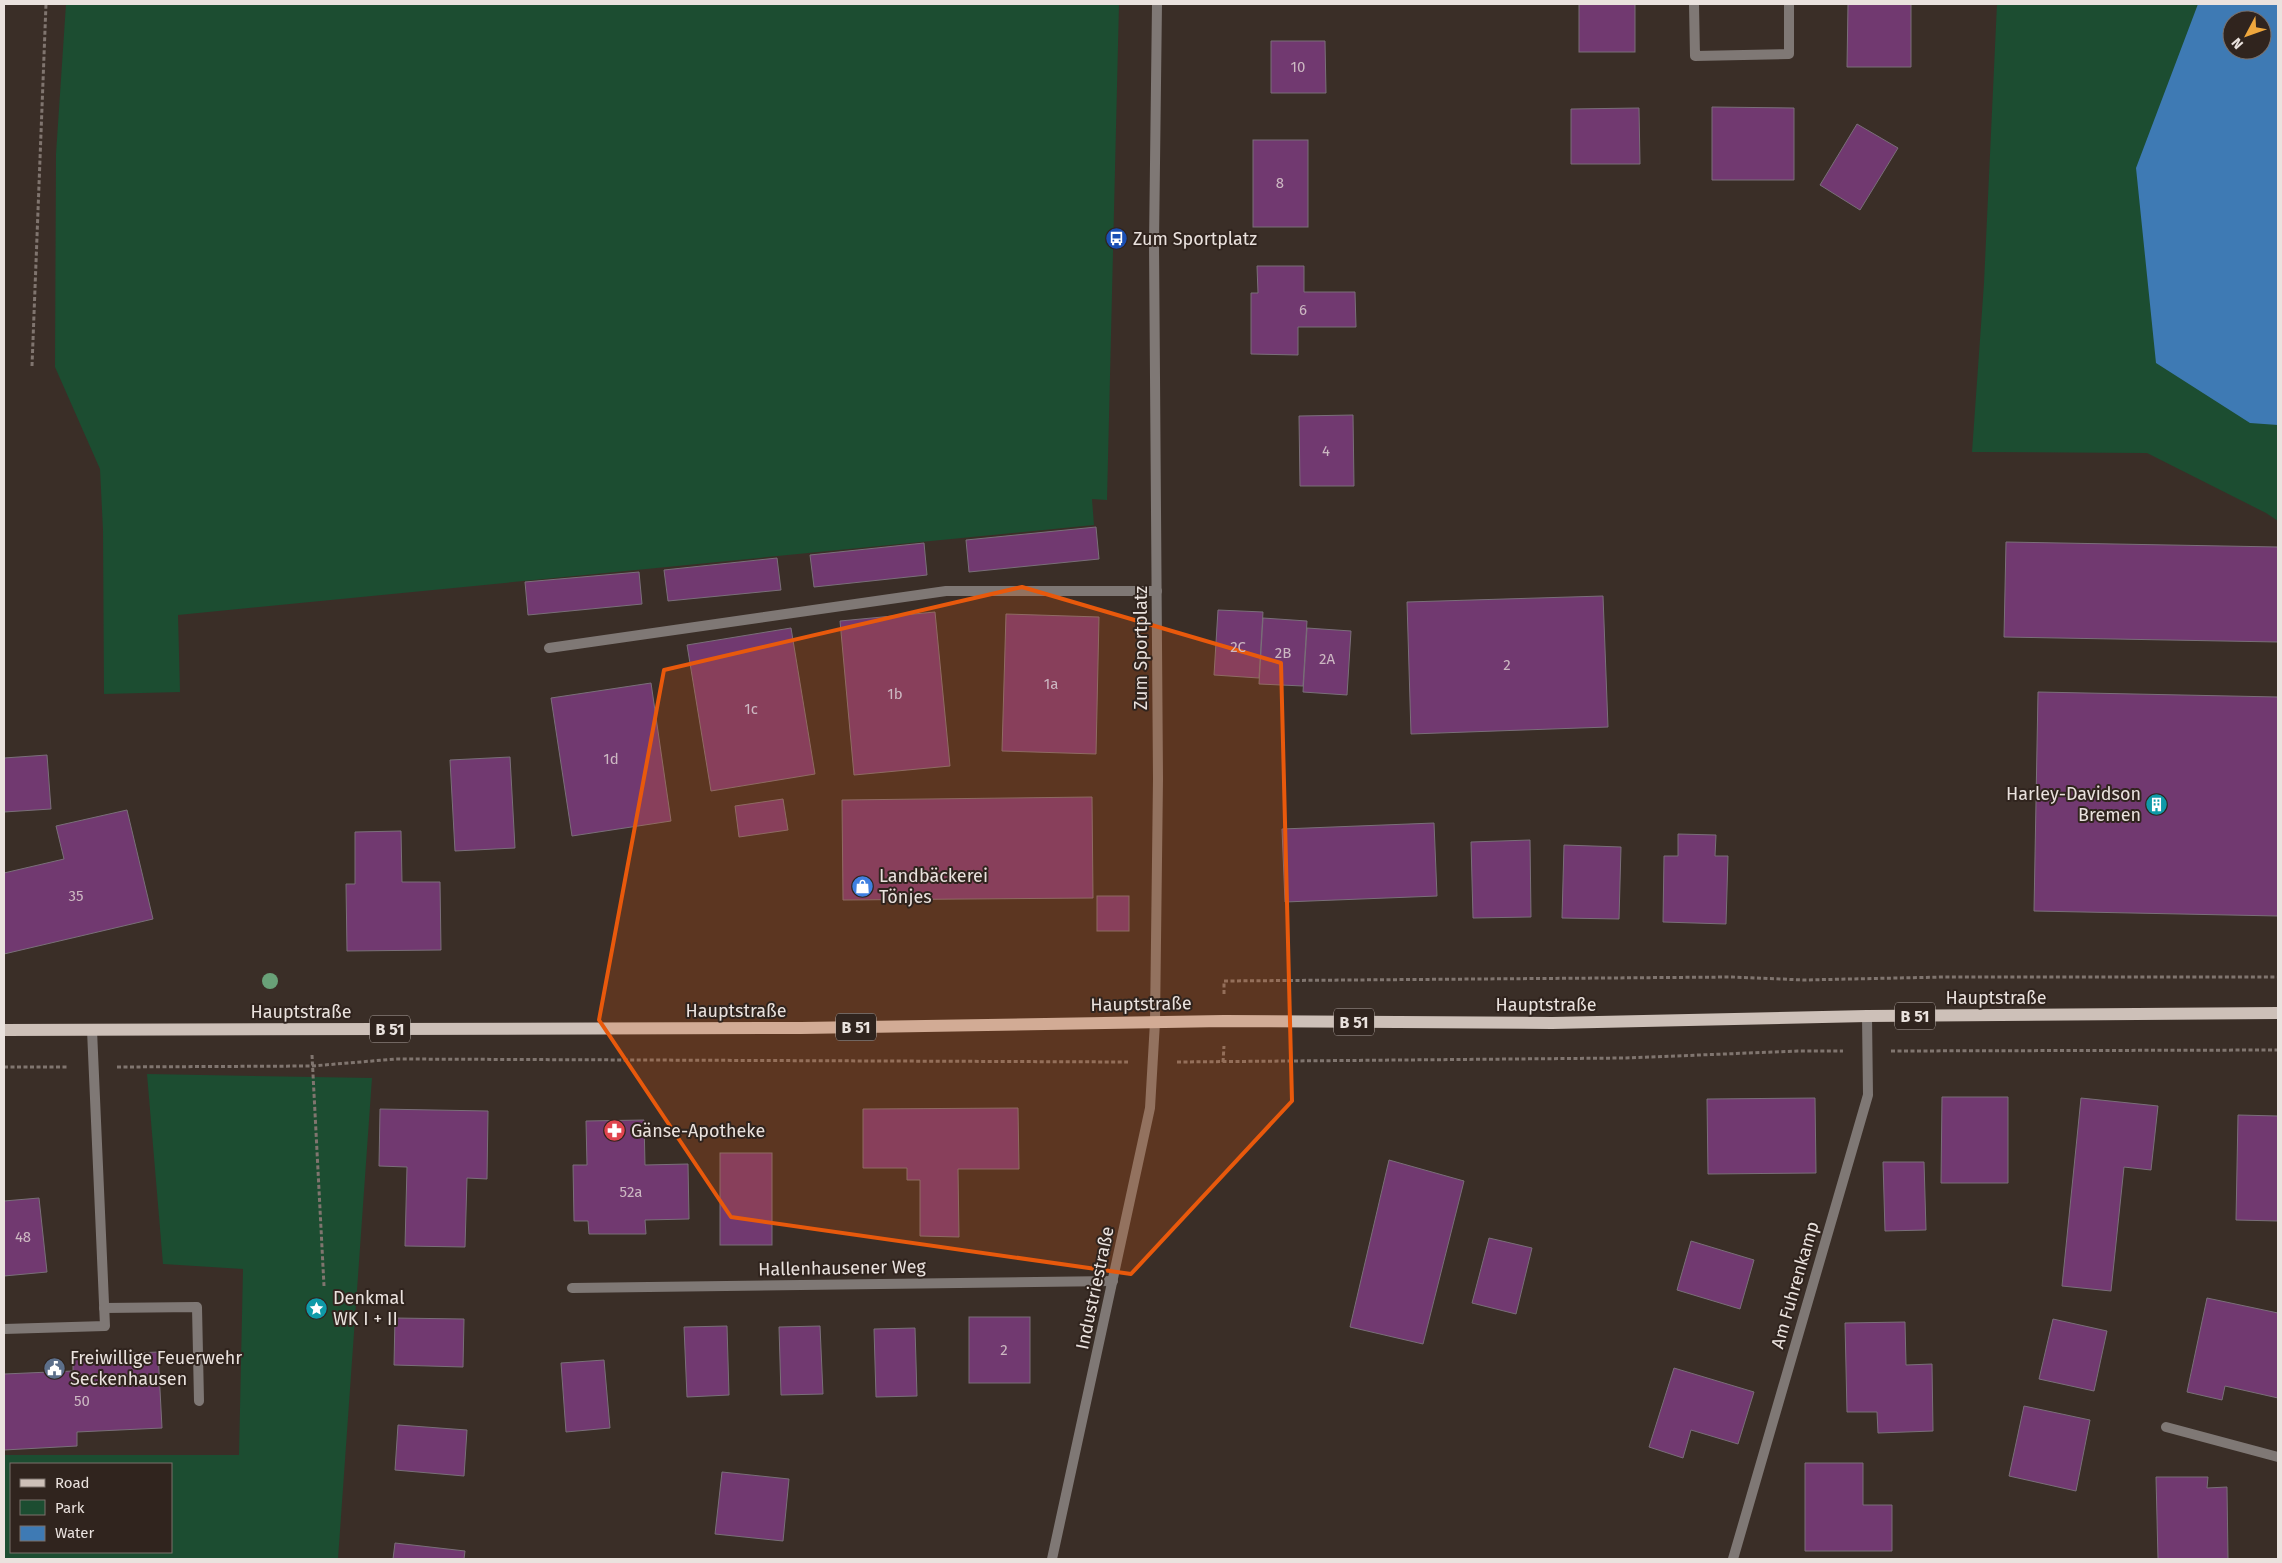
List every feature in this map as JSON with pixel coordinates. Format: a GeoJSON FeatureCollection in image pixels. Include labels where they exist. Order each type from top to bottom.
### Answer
{"type":"FeatureCollection","features":[{"type":"Feature","properties":{"kind":"main road","name":"Hauptstraße"},"geometry":{"type":"LineString","coordinates":[[4,1030],[810,1028],[1155,1022],[1552,1023],[1867,1016],[2278,1014]]}},
{"type":"Feature","properties":{"kind":"street","name":"Zum Sportplatz"},"geometry":{"type":"LineString","coordinates":[[1155,1022],[1157,591],[1154,243],[1157,4]]}},
{"type":"Feature","properties":{"kind":"street"},"geometry":{"type":"LineString","coordinates":[[1694,4],[1695,56],[1789,54],[1789,4]]}},
{"type":"Feature","properties":{"kind":"street"},"geometry":{"type":"LineString","coordinates":[[549,648],[946,591],[1157,591]]}},
{"type":"Feature","properties":{"kind":"street","name":"Am Fuhrenkamp"},"geometry":{"type":"LineString","coordinates":[[1733,1559],[1868,1095],[1867,1016]]}},
{"type":"Feature","properties":{"kind":"street","name":"Industriestraße"},"geometry":{"type":"LineString","coordinates":[[1052,1559],[1150,1108],[1155,1022]]}},
{"type":"Feature","properties":{"kind":"street"},"geometry":{"type":"LineString","coordinates":[[4,1329],[104,1326],[92,1030]]}},
{"type":"Feature","properties":{"kind":"street","name":"Hallenhausener Weg"},"geometry":{"type":"LineString","coordinates":[[572,1288],[1113,1281]]}},
{"type":"Feature","properties":{"kind":"street"},"geometry":{"type":"LineString","coordinates":[[104,1308],[197,1307],[199,1402]]}},
{"type":"Feature","properties":{"kind":"street"},"geometry":{"type":"LineString","coordinates":[[2166,1427],[2278,1457]]}},
{"type":"Feature","properties":{"kind":"path"},"geometry":{"type":"LineString","coordinates":[[32,366],[46,4]]}},
{"type":"Feature","properties":{"kind":"path"},"geometry":{"type":"LineString","coordinates":[[1224,982],[1732,977],[1804,980],[1944,977],[2278,977]]}},
{"type":"Feature","properties":{"kind":"path"},"geometry":{"type":"LineString","coordinates":[[313,1029],[312,1066],[324,1286]]}},
{"type":"Feature","properties":{"kind":"path"},"geometry":{"type":"LineString","coordinates":[[4,1067],[312,1066],[396,1059],[1153,1062],[1626,1058],[1798,1051],[2278,1050]]}},
{"type":"Feature","properties":{"kind":"highlighted area"},"geometry":{"type":"Polygon","coordinates":[[[1022,587],[1281,663],[1292,1101],[1131,1274],[731,1217],[599,1020],[664,670],[1022,587]]]}},
{"type":"Feature","properties":{"kind":"green space"},"geometry":{"type":"Polygon","coordinates":[[[66,4],[1119,4],[1107,500],[1092,499],[1094,525],[178,615],[180,692],[104,694],[103,530],[100,469],[55,367],[56,154],[66,4]]]}},
{"type":"Feature","properties":{"kind":"green space"},"geometry":{"type":"Polygon","coordinates":[[[1997,4],[2278,4],[2278,521],[2266,513],[2147,453],[1972,452],[1984,283],[1997,4]]]}},
{"type":"Feature","properties":{"kind":"green space"},"geometry":{"type":"Polygon","coordinates":[[[147,1074],[372,1078],[338,1559],[4,1559],[4,1455],[239,1455],[243,1269],[163,1264],[147,1074]]]}},
{"type":"Feature","properties":{"kind":"water"},"geometry":{"type":"Polygon","coordinates":[[[2198,4],[2278,4],[2278,425],[2250,423],[2156,363],[2136,168],[2198,4]]]}},
{"type":"Feature","properties":{"kind":"building"},"geometry":{"type":"Polygon","coordinates":[[[1579,4],[1635,4],[1635,52],[1579,52],[1579,4]]]}},
{"type":"Feature","properties":{"kind":"building"},"geometry":{"type":"Polygon","coordinates":[[[1848,4],[1911,4],[1911,67],[1847,67],[1848,4]]]}},
{"type":"Feature","properties":{"kind":"building"},"geometry":{"type":"Polygon","coordinates":[[[1271,41],[1325,41],[1326,93],[1271,93],[1271,41]]]}},
{"type":"Feature","properties":{"kind":"building"},"geometry":{"type":"Polygon","coordinates":[[[1712,107],[1794,108],[1794,180],[1712,180],[1712,107]]]}},
{"type":"Feature","properties":{"kind":"building"},"geometry":{"type":"Polygon","coordinates":[[[1639,108],[1640,164],[1571,164],[1571,109],[1639,108]]]}},
{"type":"Feature","properties":{"kind":"building"},"geometry":{"type":"Polygon","coordinates":[[[1857,124],[1898,148],[1860,210],[1820,185],[1857,124]]]}},
{"type":"Feature","properties":{"kind":"building"},"geometry":{"type":"Polygon","coordinates":[[[1253,140],[1308,140],[1308,227],[1253,227],[1253,140]]]}},
{"type":"Feature","properties":{"kind":"building"},"geometry":{"type":"Polygon","coordinates":[[[1257,266],[1304,266],[1304,292],[1355,292],[1356,327],[1298,327],[1298,355],[1251,354],[1251,293],[1258,293],[1257,266]]]}},
{"type":"Feature","properties":{"kind":"building"},"geometry":{"type":"Polygon","coordinates":[[[1353,415],[1354,486],[1300,486],[1299,416],[1353,415]]]}},
{"type":"Feature","properties":{"kind":"building"},"geometry":{"type":"Polygon","coordinates":[[[1096,527],[1099,559],[969,572],[966,540],[1096,527]]]}},
{"type":"Feature","properties":{"kind":"building"},"geometry":{"type":"Polygon","coordinates":[[[2006,542],[2278,547],[2278,642],[2004,637],[2006,542]]]}},
{"type":"Feature","properties":{"kind":"building"},"geometry":{"type":"Polygon","coordinates":[[[924,543],[927,575],[814,587],[810,555],[924,543]]]}},
{"type":"Feature","properties":{"kind":"building"},"geometry":{"type":"Polygon","coordinates":[[[777,558],[781,590],[668,601],[664,570],[777,558]]]}},
{"type":"Feature","properties":{"kind":"building"},"geometry":{"type":"Polygon","coordinates":[[[639,572],[642,604],[528,615],[525,582],[639,572]]]}},
{"type":"Feature","properties":{"kind":"building"},"geometry":{"type":"Polygon","coordinates":[[[1603,596],[1608,727],[1411,734],[1407,602],[1603,596]]]}},
{"type":"Feature","properties":{"kind":"building"},"geometry":{"type":"Polygon","coordinates":[[[1218,610],[1263,612],[1259,678],[1214,675],[1218,610]]]}},
{"type":"Feature","properties":{"kind":"building"},"geometry":{"type":"Polygon","coordinates":[[[935,612],[950,766],[854,775],[840,621],[935,612]]]}},
{"type":"Feature","properties":{"kind":"building"},"geometry":{"type":"Polygon","coordinates":[[[1006,614],[1099,617],[1096,754],[1002,751],[1006,614]]]}},
{"type":"Feature","properties":{"kind":"building"},"geometry":{"type":"Polygon","coordinates":[[[1263,618],[1307,621],[1303,686],[1259,684],[1263,618]]]}},
{"type":"Feature","properties":{"kind":"building"},"geometry":{"type":"Polygon","coordinates":[[[791,628],[815,774],[711,791],[687,645],[791,628]]]}},
{"type":"Feature","properties":{"kind":"building"},"geometry":{"type":"Polygon","coordinates":[[[1307,628],[1351,631],[1347,695],[1303,692],[1307,628]]]}},
{"type":"Feature","properties":{"kind":"building"},"geometry":{"type":"Polygon","coordinates":[[[651,683],[671,821],[572,836],[551,698],[651,683]]]}},
{"type":"Feature","properties":{"kind":"building","name":"Harley-Davidson Bremen"},"geometry":{"type":"Polygon","coordinates":[[[2038,692],[2278,697],[2278,916],[2034,911],[2038,692]]]}},
{"type":"Feature","properties":{"kind":"building"},"geometry":{"type":"Polygon","coordinates":[[[47,755],[51,809],[4,812],[4,758],[47,755]]]}},
{"type":"Feature","properties":{"kind":"building"},"geometry":{"type":"Polygon","coordinates":[[[510,757],[515,848],[455,851],[450,760],[510,757]]]}},
{"type":"Feature","properties":{"kind":"building"},"geometry":{"type":"Polygon","coordinates":[[[1092,797],[1093,898],[843,900],[842,800],[1092,797]]]}},
{"type":"Feature","properties":{"kind":"building"},"geometry":{"type":"Polygon","coordinates":[[[783,799],[788,830],[739,837],[735,806],[783,799]]]}},
{"type":"Feature","properties":{"kind":"building"},"geometry":{"type":"Polygon","coordinates":[[[127,810],[153,919],[4,954],[4,873],[64,859],[56,826],[127,810]]]}},
{"type":"Feature","properties":{"kind":"building"},"geometry":{"type":"Polygon","coordinates":[[[1434,823],[1437,896],[1285,902],[1282,829],[1434,823]]]}},
{"type":"Feature","properties":{"kind":"building"},"geometry":{"type":"Polygon","coordinates":[[[401,831],[402,882],[440,882],[441,950],[347,951],[346,884],[355,884],[355,832],[401,831]]]}},
{"type":"Feature","properties":{"kind":"building"},"geometry":{"type":"Polygon","coordinates":[[[1678,834],[1716,835],[1715,856],[1728,856],[1726,924],[1663,922],[1664,856],[1678,856],[1678,834]]]}},
{"type":"Feature","properties":{"kind":"building"},"geometry":{"type":"Polygon","coordinates":[[[1530,840],[1531,917],[1473,918],[1471,842],[1530,840]]]}},
{"type":"Feature","properties":{"kind":"building"},"geometry":{"type":"Polygon","coordinates":[[[1564,845],[1621,847],[1619,919],[1562,918],[1564,845]]]}},
{"type":"Feature","properties":{"kind":"building"},"geometry":{"type":"Polygon","coordinates":[[[1097,896],[1129,896],[1129,931],[1097,931],[1097,896]]]}},
{"type":"Feature","properties":{"kind":"building"},"geometry":{"type":"Polygon","coordinates":[[[1942,1097],[2008,1097],[2008,1183],[1941,1183],[1942,1097]]]}},
{"type":"Feature","properties":{"kind":"building"},"geometry":{"type":"Polygon","coordinates":[[[1815,1098],[1816,1173],[1708,1174],[1707,1099],[1815,1098]]]}},
{"type":"Feature","properties":{"kind":"building"},"geometry":{"type":"Polygon","coordinates":[[[2081,1098],[2158,1106],[2151,1170],[2124,1167],[2111,1291],[2062,1286],[2081,1098]]]}},
{"type":"Feature","properties":{"kind":"building"},"geometry":{"type":"Polygon","coordinates":[[[1018,1108],[1019,1169],[958,1169],[959,1237],[920,1236],[920,1180],[907,1180],[907,1168],[863,1168],[863,1109],[1018,1108]]]}},
{"type":"Feature","properties":{"kind":"building"},"geometry":{"type":"Polygon","coordinates":[[[380,1109],[488,1111],[487,1179],[467,1178],[465,1247],[405,1246],[407,1167],[379,1166],[380,1109]]]}},
{"type":"Feature","properties":{"kind":"building"},"geometry":{"type":"Polygon","coordinates":[[[2238,1115],[2278,1116],[2278,1221],[2236,1220],[2238,1115]]]}},
{"type":"Feature","properties":{"kind":"building"},"geometry":{"type":"Polygon","coordinates":[[[644,1120],[645,1165],[688,1164],[689,1219],[645,1220],[646,1234],[589,1234],[588,1221],[574,1221],[573,1165],[587,1165],[586,1121],[644,1120]]]}},
{"type":"Feature","properties":{"kind":"building"},"geometry":{"type":"Polygon","coordinates":[[[720,1153],[772,1153],[772,1245],[720,1245],[720,1153]]]}},
{"type":"Feature","properties":{"kind":"building"},"geometry":{"type":"Polygon","coordinates":[[[1389,1160],[1464,1181],[1423,1344],[1350,1327],[1389,1160]]]}},
{"type":"Feature","properties":{"kind":"building"},"geometry":{"type":"Polygon","coordinates":[[[1883,1162],[1924,1162],[1926,1230],[1885,1231],[1883,1162]]]}},
{"type":"Feature","properties":{"kind":"building"},"geometry":{"type":"Polygon","coordinates":[[[39,1198],[47,1272],[4,1276],[4,1201],[39,1198]]]}},
{"type":"Feature","properties":{"kind":"building"},"geometry":{"type":"Polygon","coordinates":[[[1489,1238],[1532,1248],[1516,1314],[1472,1303],[1489,1238]]]}},
{"type":"Feature","properties":{"kind":"building"},"geometry":{"type":"Polygon","coordinates":[[[1691,1241],[1754,1260],[1740,1309],[1677,1290],[1691,1241]]]}},
{"type":"Feature","properties":{"kind":"building"},"geometry":{"type":"Polygon","coordinates":[[[2207,1298],[2278,1313],[2278,1398],[2225,1386],[2222,1400],[2187,1392],[2207,1298]]]}},
{"type":"Feature","properties":{"kind":"building"},"geometry":{"type":"Polygon","coordinates":[[[969,1317],[1030,1317],[1030,1383],[969,1383],[969,1317]]]}},
{"type":"Feature","properties":{"kind":"building"},"geometry":{"type":"Polygon","coordinates":[[[395,1318],[464,1319],[463,1367],[394,1365],[395,1318]]]}},
{"type":"Feature","properties":{"kind":"building"},"geometry":{"type":"Polygon","coordinates":[[[2053,1319],[2107,1331],[2094,1391],[2039,1379],[2053,1319]]]}},
{"type":"Feature","properties":{"kind":"building"},"geometry":{"type":"Polygon","coordinates":[[[1905,1322],[1906,1365],[1932,1364],[1933,1431],[1878,1433],[1877,1412],[1847,1412],[1845,1323],[1905,1322]]]}},
{"type":"Feature","properties":{"kind":"building"},"geometry":{"type":"Polygon","coordinates":[[[727,1326],[729,1395],[687,1397],[684,1327],[727,1326]]]}},
{"type":"Feature","properties":{"kind":"building"},"geometry":{"type":"Polygon","coordinates":[[[820,1326],[823,1394],[781,1395],[779,1327],[820,1326]]]}},
{"type":"Feature","properties":{"kind":"building"},"geometry":{"type":"Polygon","coordinates":[[[915,1328],[917,1396],[876,1397],[874,1329],[915,1328]]]}},
{"type":"Feature","properties":{"kind":"building"},"geometry":{"type":"Polygon","coordinates":[[[158,1352],[162,1428],[77,1432],[77,1446],[4,1450],[4,1374],[73,1371],[73,1356],[158,1352]]]}},
{"type":"Feature","properties":{"kind":"building"},"geometry":{"type":"Polygon","coordinates":[[[604,1360],[610,1428],[566,1432],[561,1363],[604,1360]]]}},
{"type":"Feature","properties":{"kind":"building"},"geometry":{"type":"Polygon","coordinates":[[[1674,1368],[1754,1392],[1738,1444],[1691,1430],[1683,1458],[1649,1447],[1674,1368]]]}},
{"type":"Feature","properties":{"kind":"building"},"geometry":{"type":"Polygon","coordinates":[[[2024,1406],[2090,1420],[2076,1491],[2009,1476],[2024,1406]]]}},
{"type":"Feature","properties":{"kind":"building"},"geometry":{"type":"Polygon","coordinates":[[[398,1425],[467,1430],[464,1476],[395,1470],[398,1425]]]}},
{"type":"Feature","properties":{"kind":"building"},"geometry":{"type":"Polygon","coordinates":[[[1805,1463],[1863,1463],[1863,1505],[1892,1505],[1892,1551],[1805,1551],[1805,1463]]]}},
{"type":"Feature","properties":{"kind":"building"},"geometry":{"type":"Polygon","coordinates":[[[722,1472],[789,1479],[783,1541],[715,1534],[722,1472]]]}},
{"type":"Feature","properties":{"kind":"building"},"geometry":{"type":"Polygon","coordinates":[[[2156,1477],[2208,1477],[2207,1488],[2227,1487],[2228,1559],[2158,1559],[2156,1477]]]}},
{"type":"Feature","properties":{"kind":"building"},"geometry":{"type":"Polygon","coordinates":[[[395,1543],[465,1551],[464,1559],[393,1559],[395,1543]]]}},
{"type":"Feature","properties":{"kind":"place","name":"Zum Sportplatz"},"geometry":{"type":"Point","coordinates":[1117,239]}},
{"type":"Feature","properties":{"kind":"place","name":"Harley-Davidson Bremen"},"geometry":{"type":"Point","coordinates":[2157,804]}},
{"type":"Feature","properties":{"kind":"place","name":"Landbäckerei Tönjes"},"geometry":{"type":"Point","coordinates":[863,886]}},
{"type":"Feature","properties":{"kind":"place","name":"Gänse-Apotheke"},"geometry":{"type":"Point","coordinates":[615,1131]}},
{"type":"Feature","properties":{"kind":"place","name":"Denkmal WK I + II"},"geometry":{"type":"Point","coordinates":[317,1308]}},
{"type":"Feature","properties":{"kind":"place","name":"Freiwillige Feuerwehr Seckenhausen"},"geometry":{"type":"Point","coordinates":[54,1368]}}]}
